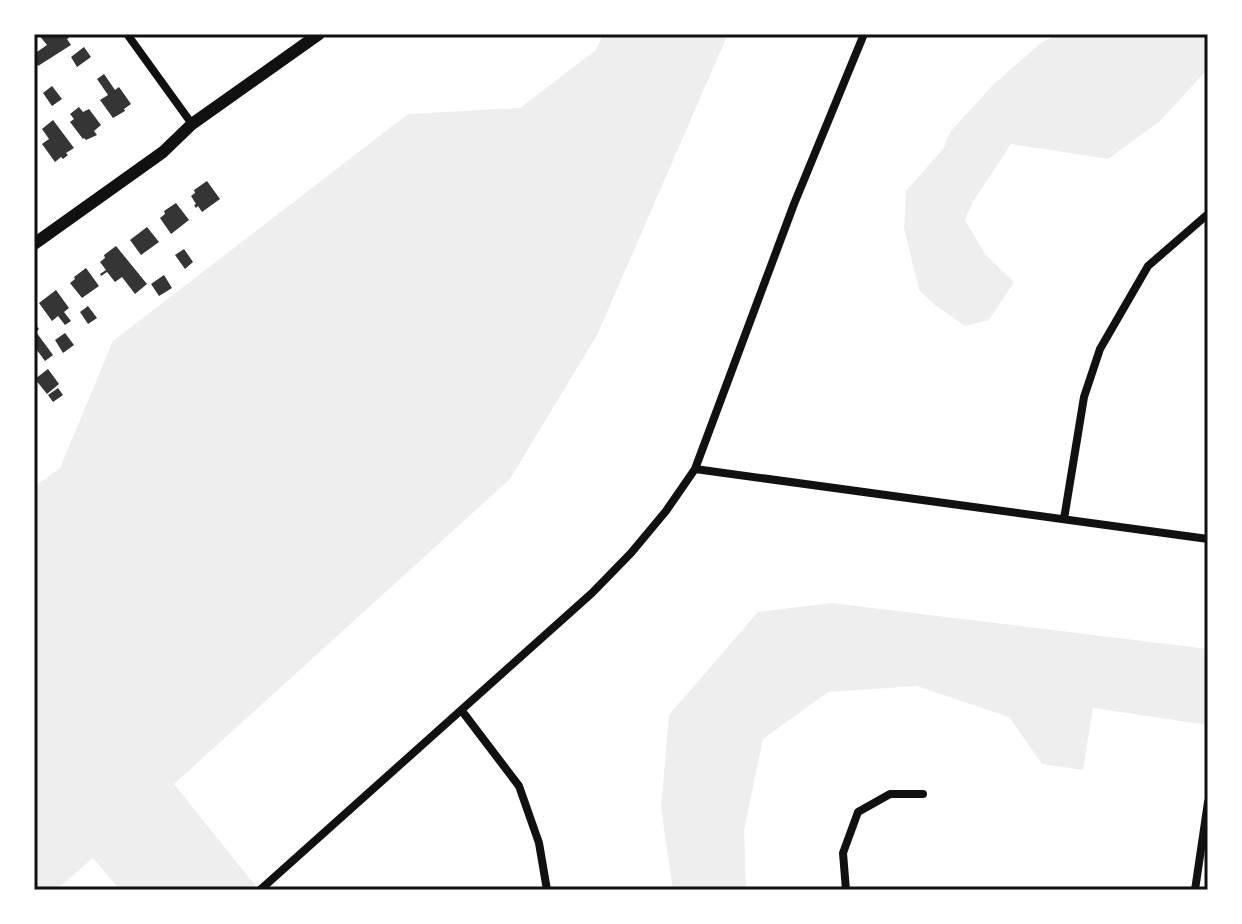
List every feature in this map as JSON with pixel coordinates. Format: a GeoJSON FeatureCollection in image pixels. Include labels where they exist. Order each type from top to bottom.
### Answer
{"type":"FeatureCollection","features":[{"type":"Feature","properties":{"kind":"main road"},"geometry":{"type":"LineString","coordinates":[[34,244],[163,152],[192,124],[319,34]]}},
{"type":"Feature","properties":{"kind":"street"},"geometry":{"type":"LineString","coordinates":[[127,34],[192,124]]}},
{"type":"Feature","properties":{"kind":"street"},"geometry":{"type":"LineString","coordinates":[[260,890],[592,593],[666,511],[695,469],[794,204],[864,34]]}},
{"type":"Feature","properties":{"kind":"street"},"geometry":{"type":"LineString","coordinates":[[1064,519],[1084,397],[1100,349],[1148,266],[1208,214]]}},
{"type":"Feature","properties":{"kind":"street"},"geometry":{"type":"LineString","coordinates":[[695,469],[1208,539]]}},
{"type":"Feature","properties":{"kind":"street"},"geometry":{"type":"LineString","coordinates":[[462,711],[519,786],[539,843],[547,890]]}},
{"type":"Feature","properties":{"kind":"street"},"geometry":{"type":"LineString","coordinates":[[846,890],[843,853],[858,812],[890,794],[923,794]]}},
{"type":"Feature","properties":{"kind":"street"},"geometry":{"type":"LineString","coordinates":[[1195,890],[1208,802]]}},
{"type":"Feature","properties":{"kind":"shaded area"},"geometry":{"type":"Polygon","coordinates":[[[603,34],[728,34],[597,335],[510,479],[174,784],[259,890],[120,890],[93,858],[56,890],[34,890],[34,487],[60,468],[113,341],[408,114],[520,108],[596,50],[603,34]]]}},
{"type":"Feature","properties":{"kind":"shaded area"},"geometry":{"type":"Polygon","coordinates":[[[1058,34],[1208,34],[1208,72],[1160,121],[1108,159],[1011,144],[972,203],[965,220],[985,254],[1014,282],[989,320],[965,326],[919,290],[904,228],[906,191],[943,149],[951,131],[994,84],[1041,43],[1058,34]]]}},
{"type":"Feature","properties":{"kind":"shaded area"},"geometry":{"type":"Polygon","coordinates":[[[832,603],[1208,649],[1208,725],[1093,708],[1083,770],[1042,764],[1009,717],[917,686],[828,692],[763,739],[744,830],[746,890],[673,890],[661,808],[669,715],[758,612],[832,603]]]}},
{"type":"Feature","properties":{"kind":"building"},"geometry":{"type":"Polygon","coordinates":[[[38,34],[66,34],[71,45],[38,66],[34,54],[47,45],[38,34]]]}},
{"type":"Feature","properties":{"kind":"building"},"geometry":{"type":"Polygon","coordinates":[[[84,47],[91,57],[77,67],[71,57],[84,47]]]}},
{"type":"Feature","properties":{"kind":"building"},"geometry":{"type":"Polygon","coordinates":[[[104,74],[115,90],[119,87],[131,104],[113,118],[100,100],[108,95],[97,79],[104,74]]]}},
{"type":"Feature","properties":{"kind":"building"},"geometry":{"type":"Polygon","coordinates":[[[52,86],[62,99],[52,106],[43,93],[52,86]]]}},
{"type":"Feature","properties":{"kind":"building"},"geometry":{"type":"Polygon","coordinates":[[[79,107],[83,112],[89,109],[101,125],[94,131],[97,135],[86,140],[70,122],[74,119],[70,114],[79,107]]]}},
{"type":"Feature","properties":{"kind":"building"},"geometry":{"type":"Polygon","coordinates":[[[53,120],[74,148],[55,162],[42,144],[49,139],[42,129],[53,120]]]}},
{"type":"Feature","properties":{"kind":"building"},"geometry":{"type":"Polygon","coordinates":[[[207,181],[220,199],[202,212],[198,206],[196,208],[191,196],[207,181]]]}},
{"type":"Feature","properties":{"kind":"building"},"geometry":{"type":"Polygon","coordinates":[[[176,203],[189,220],[171,234],[160,218],[176,203]]]}},
{"type":"Feature","properties":{"kind":"building"},"geometry":{"type":"Polygon","coordinates":[[[147,227],[159,242],[141,255],[130,240],[147,227]]]}},
{"type":"Feature","properties":{"kind":"building"},"geometry":{"type":"Polygon","coordinates":[[[116,246],[147,284],[135,294],[122,277],[115,282],[107,272],[100,274],[106,270],[100,262],[104,255],[116,246]]]}},
{"type":"Feature","properties":{"kind":"building"},"geometry":{"type":"Polygon","coordinates":[[[184,249],[193,262],[185,269],[175,255],[184,249]]]}},
{"type":"Feature","properties":{"kind":"building"},"geometry":{"type":"Polygon","coordinates":[[[86,268],[99,286],[82,298],[70,283],[86,268]]]}},
{"type":"Feature","properties":{"kind":"building"},"geometry":{"type":"Polygon","coordinates":[[[164,275],[172,288],[159,296],[151,284],[164,275]]]}},
{"type":"Feature","properties":{"kind":"building"},"geometry":{"type":"Polygon","coordinates":[[[56,290],[69,308],[64,312],[71,321],[65,325],[58,316],[52,321],[39,303],[56,290]]]}},
{"type":"Feature","properties":{"kind":"building"},"geometry":{"type":"Polygon","coordinates":[[[88,306],[97,318],[88,324],[80,312],[88,306]]]}},
{"type":"Feature","properties":{"kind":"building"},"geometry":{"type":"Polygon","coordinates":[[[34,323],[39,329],[36,332],[53,355],[45,361],[34,346],[34,323]]]}},
{"type":"Feature","properties":{"kind":"building"},"geometry":{"type":"Polygon","coordinates":[[[65,333],[74,345],[63,353],[55,340],[65,333]]]}},
{"type":"Feature","properties":{"kind":"building"},"geometry":{"type":"Polygon","coordinates":[[[48,369],[59,384],[47,394],[35,379],[48,369]]]}},
{"type":"Feature","properties":{"kind":"building"},"geometry":{"type":"Polygon","coordinates":[[[58,388],[63,395],[53,402],[48,395],[58,388]]]}}]}
